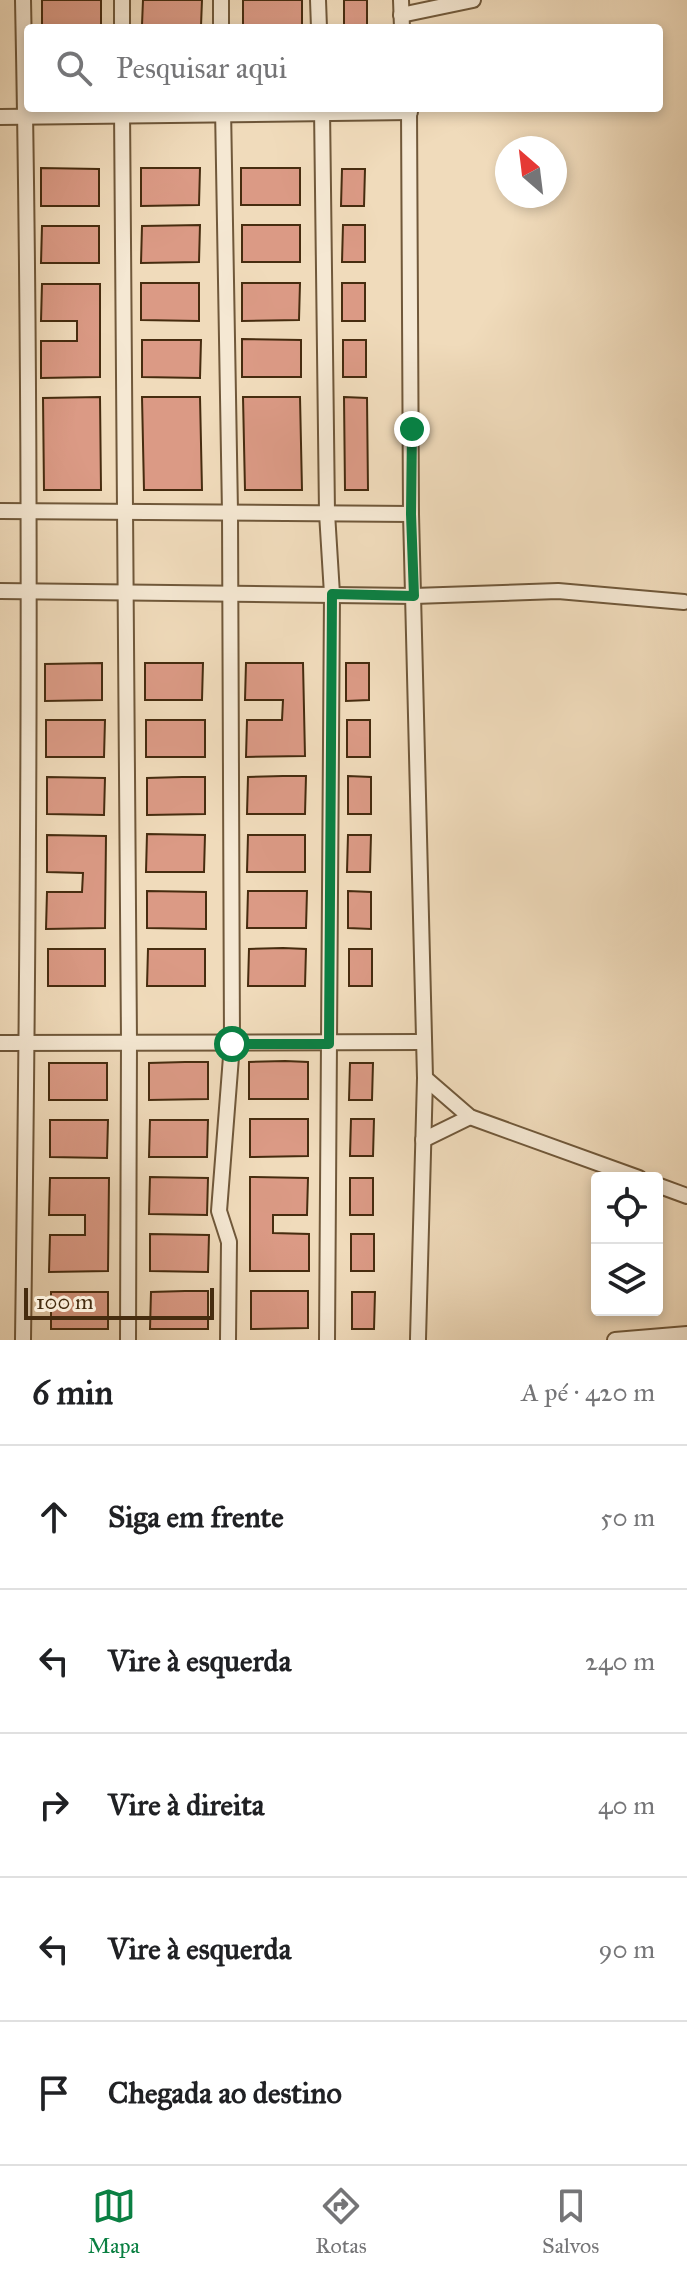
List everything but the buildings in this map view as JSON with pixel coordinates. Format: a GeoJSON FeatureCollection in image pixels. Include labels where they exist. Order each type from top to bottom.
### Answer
{"type":"FeatureCollection","features":[{"type":"Feature","properties":{"kind":"street"},"geometry":{"type":"LineString","coordinates":[[23,0],[24,58]]}},
{"type":"Feature","properties":{"kind":"street"},"geometry":{"type":"LineString","coordinates":[[122,0],[122,24]]}},
{"type":"Feature","properties":{"kind":"street"},"geometry":{"type":"LineString","coordinates":[[221,0],[221,24]]}},
{"type":"Feature","properties":{"kind":"street"},"geometry":{"type":"LineString","coordinates":[[318,0],[319,24]]}},
{"type":"Feature","properties":{"kind":"street"},"geometry":{"type":"LineString","coordinates":[[401,14],[473,0]]}},
{"type":"Feature","properties":{"kind":"street"},"geometry":{"type":"LineString","coordinates":[[23,1340],[27,1042],[25,112]]}},
{"type":"Feature","properties":{"kind":"street"},"geometry":{"type":"LineString","coordinates":[[0,117],[122,112],[129,1042],[128,1340]]}},
{"type":"Feature","properties":{"kind":"street"},"geometry":{"type":"LineString","coordinates":[[223,112],[230,512],[232,1044],[219,1211],[229,1242],[228,1340]]}},
{"type":"Feature","properties":{"kind":"street"},"geometry":{"type":"LineString","coordinates":[[322,112],[327,513],[332,594],[327,1340]]}},
{"type":"Feature","properties":{"kind":"street"},"geometry":{"type":"LineString","coordinates":[[410,112],[411,514],[425,1078],[420,1340]]}},
{"type":"Feature","properties":{"kind":"street"},"geometry":{"type":"LineString","coordinates":[[0,511],[411,514]]}},
{"type":"Feature","properties":{"kind":"street"},"geometry":{"type":"LineString","coordinates":[[0,591],[230,596],[414,596],[558,591],[684,602]]}},
{"type":"Feature","properties":{"kind":"street"},"geometry":{"type":"LineString","coordinates":[[0,1043],[422,1042]]}},
{"type":"Feature","properties":{"kind":"street"},"geometry":{"type":"LineString","coordinates":[[425,1078],[470,1117],[622,1172]]}},
{"type":"Feature","properties":{"kind":"street"},"geometry":{"type":"LineString","coordinates":[[423,1140],[470,1117]]}},
{"type":"Feature","properties":{"kind":"street"},"geometry":{"type":"LineString","coordinates":[[663,1187],[687,1196]]}},
{"type":"Feature","properties":{"kind":"street"},"geometry":{"type":"LineString","coordinates":[[615,1340],[687,1334]]}},
{"type":"Feature","properties":{"kind":"route"},"geometry":{"type":"LineString","coordinates":[[232,1044],[329,1044],[332,594],[414,596],[412,429]]}}]}
